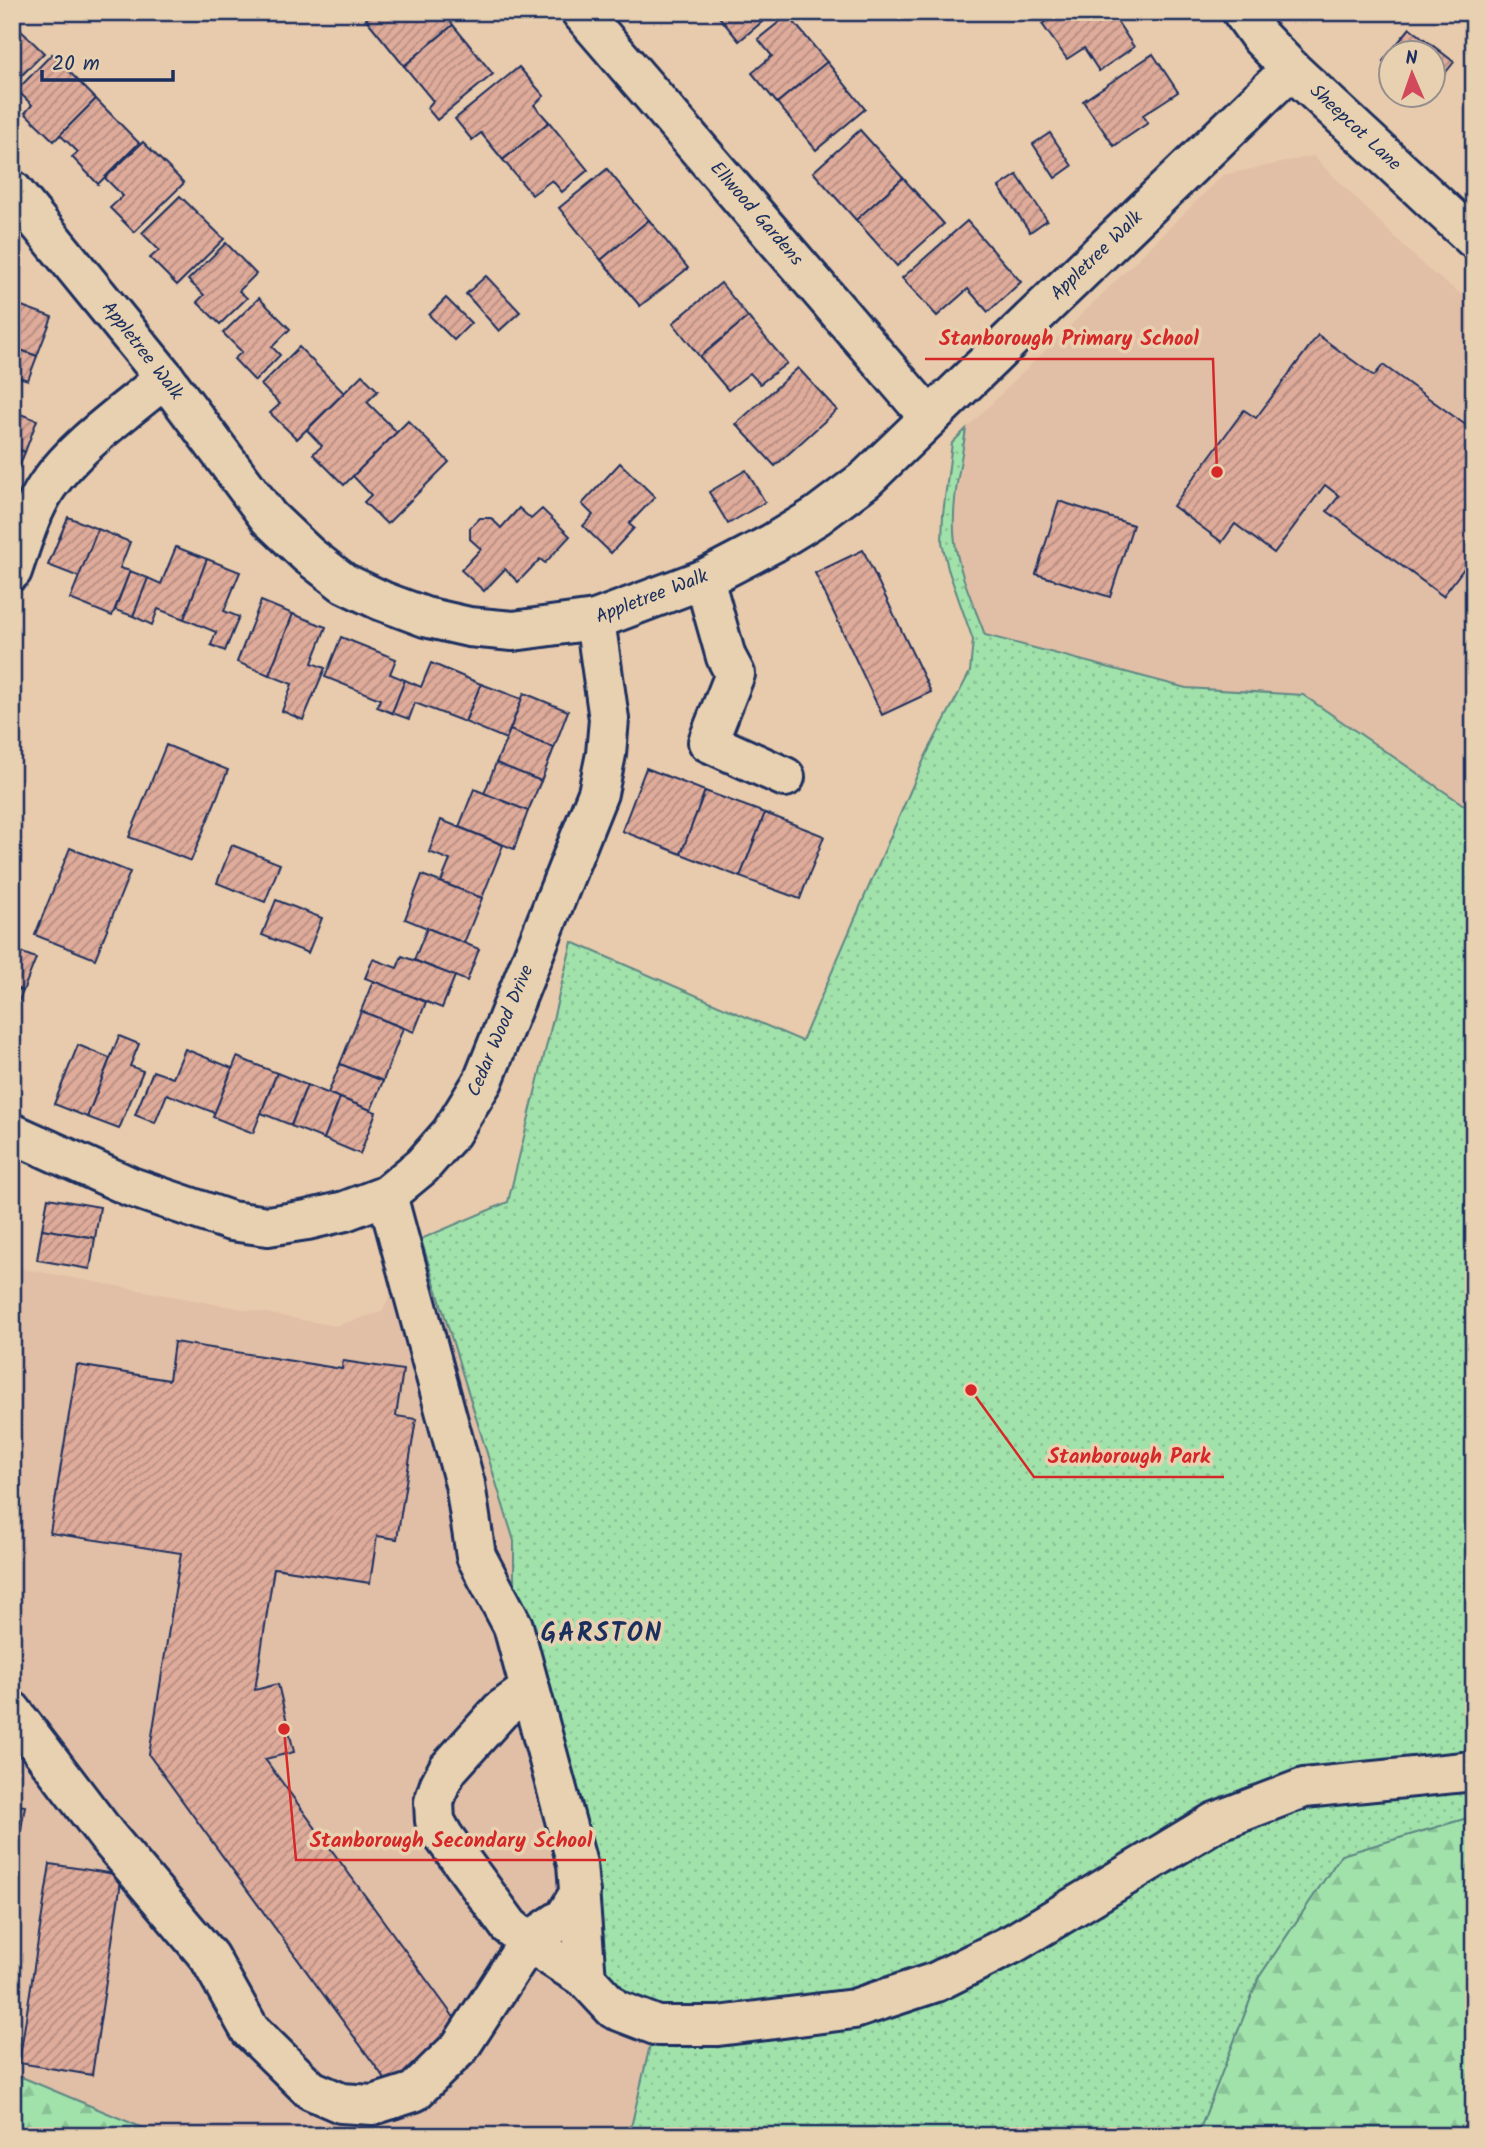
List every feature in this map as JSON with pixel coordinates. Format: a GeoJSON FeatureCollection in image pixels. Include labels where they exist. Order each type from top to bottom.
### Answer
{"type":"FeatureCollection","features":[{"type":"Feature","properties":{"kind":"street","name":"Ellwood Gardens"},"geometry":{"type":"LineString","coordinates":[[580,12],[929,416]]}},
{"type":"Feature","properties":{"kind":"street","name":"Sheepcot Lane"},"geometry":{"type":"LineString","coordinates":[[1242,12],[1260,37],[1291,69],[1474,239]]}},
{"type":"Feature","properties":{"kind":"street","name":"Appletree Walk"},"geometry":{"type":"LineString","coordinates":[[20,213],[165,379],[269,517],[308,555],[344,583],[425,617],[469,627],[513,631],[595,620],[704,579],[773,543],[817,516],[866,479],[1291,69]]}},
{"type":"Feature","properties":{"kind":"street"},"geometry":{"type":"LineString","coordinates":[[12,571],[30,522],[48,486],[75,454],[165,379]]}},
{"type":"Feature","properties":{"kind":"street"},"geometry":{"type":"LineString","coordinates":[[704,579],[726,657],[735,674],[708,742],[785,777]]}},
{"type":"Feature","properties":{"kind":"street","name":"Cedar Wood Drive"},"geometry":{"type":"LineString","coordinates":[[12,1133],[131,1187],[231,1221],[268,1226],[307,1220],[387,1195],[422,1166],[451,1133],[483,1081],[598,793],[606,754],[609,719],[595,620]]}},
{"type":"Feature","properties":{"kind":"street"},"geometry":{"type":"LineString","coordinates":[[387,1195],[465,1484],[476,1556],[513,1626],[578,1864],[586,1979]]}},
{"type":"Feature","properties":{"kind":"street"},"geometry":{"type":"LineString","coordinates":[[530,1689],[501,1710],[448,1769],[435,1802],[435,1821],[509,1926],[528,1942],[586,1979],[614,2009],[658,2026],[718,2025],[854,2009],[936,1982],[1014,1943],[1214,1822],[1304,1788],[1474,1771]]}},
{"type":"Feature","properties":{"kind":"street"},"geometry":{"type":"LineString","coordinates":[[12,1711],[107,1836],[209,1957],[250,2030],[311,2090],[341,2103],[373,2105],[414,2092],[460,2047],[528,1942],[565,1917],[580,1892]]}},
{"type":"Feature","properties":{"kind":"shaded area"},"geometry":{"type":"Polygon","coordinates":[[[1313,156],[1426,268],[1474,304],[1474,812],[1303,695],[1186,688],[985,635],[960,564],[955,541],[955,514],[966,429],[1223,175],[1313,156]]]}},
{"type":"Feature","properties":{"kind":"shaded area"},"geometry":{"type":"Polygon","coordinates":[[[421,1239],[514,1541],[514,1586],[598,1872],[595,1931],[659,2006],[629,2136],[163,2136],[12,2073],[12,1267],[335,1326],[382,1312],[421,1239]]]}},
{"type":"Feature","properties":{"kind":"green space"},"geometry":{"type":"Polygon","coordinates":[[[966,429],[955,501],[955,542],[963,578],[985,635],[1186,688],[1303,695],[1474,812],[1474,1816],[1341,1855],[1259,1977],[1201,2126],[1192,2136],[629,2136],[659,2006],[627,1992],[600,1970],[595,1931],[598,1872],[514,1586],[514,1541],[421,1239],[508,1202],[572,942],[802,1041],[925,757],[970,672],[973,640],[948,569],[942,542],[952,443],[966,429]]]}},
{"type":"Feature","properties":{"kind":"green space"},"geometry":{"type":"Polygon","coordinates":[[[1474,1816],[1474,2136],[1192,2136],[1201,2126],[1259,1977],[1341,1855],[1474,1816]]]}},
{"type":"Feature","properties":{"kind":"green space"},"geometry":{"type":"Polygon","coordinates":[[[12,2073],[155,2133],[163,2136],[12,2136],[12,2073]]]}},
{"type":"Feature","properties":{"kind":"building"},"geometry":{"type":"Polygon","coordinates":[[[374,12],[443,12],[453,25],[404,66],[366,19],[374,12]]]}},
{"type":"Feature","properties":{"kind":"building"},"geometry":{"type":"Polygon","coordinates":[[[715,12],[774,12],[739,41],[715,12]]]}},
{"type":"Feature","properties":{"kind":"building"},"geometry":{"type":"Polygon","coordinates":[[[1059,12],[1111,12],[1134,47],[1099,71],[1084,48],[1067,59],[1042,24],[1059,12]]]}},
{"type":"Feature","properties":{"kind":"building"},"geometry":{"type":"Polygon","coordinates":[[[788,15],[827,62],[777,103],[752,73],[772,56],[758,39],[788,15]]]}},
{"type":"Feature","properties":{"kind":"building"},"geometry":{"type":"Polygon","coordinates":[[[12,22],[44,53],[12,85],[12,22]]]}},
{"type":"Feature","properties":{"kind":"building"},"geometry":{"type":"Polygon","coordinates":[[[453,25],[493,74],[437,120],[427,108],[433,101],[404,66],[453,25]]]}},
{"type":"Feature","properties":{"kind":"building"},"geometry":{"type":"Polygon","coordinates":[[[1410,28],[1423,38],[1402,38],[1410,28]]]}},
{"type":"Feature","properties":{"kind":"building"},"geometry":{"type":"Polygon","coordinates":[[[52,54],[96,99],[54,141],[25,113],[32,105],[17,90],[52,54]]]}},
{"type":"Feature","properties":{"kind":"building"},"geometry":{"type":"Polygon","coordinates":[[[1153,54],[1178,92],[1143,115],[1148,123],[1114,146],[1083,101],[1153,54]]]}},
{"type":"Feature","properties":{"kind":"building"},"geometry":{"type":"Polygon","coordinates":[[[1448,57],[1454,62],[1448,70],[1448,57]]]}},
{"type":"Feature","properties":{"kind":"building"},"geometry":{"type":"Polygon","coordinates":[[[827,62],[865,109],[816,150],[777,103],[827,62]]]}},
{"type":"Feature","properties":{"kind":"building"},"geometry":{"type":"Polygon","coordinates":[[[519,67],[544,96],[534,105],[549,122],[503,160],[481,133],[472,140],[455,119],[519,67]]]}},
{"type":"Feature","properties":{"kind":"building"},"geometry":{"type":"Polygon","coordinates":[[[96,99],[139,143],[98,184],[72,157],[78,152],[60,135],[96,99]]]}},
{"type":"Feature","properties":{"kind":"building"},"geometry":{"type":"Polygon","coordinates":[[[549,122],[588,170],[562,192],[552,180],[532,195],[503,160],[549,122]]]}},
{"type":"Feature","properties":{"kind":"building"},"geometry":{"type":"Polygon","coordinates":[[[860,130],[903,178],[856,220],[813,172],[860,130]]]}},
{"type":"Feature","properties":{"kind":"building"},"geometry":{"type":"Polygon","coordinates":[[[1050,133],[1072,166],[1055,178],[1033,144],[1050,133]]]}},
{"type":"Feature","properties":{"kind":"building"},"geometry":{"type":"Polygon","coordinates":[[[143,142],[184,183],[134,232],[110,208],[123,196],[105,178],[143,142]]]}},
{"type":"Feature","properties":{"kind":"building"},"geometry":{"type":"Polygon","coordinates":[[[607,169],[649,220],[601,260],[559,208],[607,169]]]}},
{"type":"Feature","properties":{"kind":"building"},"geometry":{"type":"Polygon","coordinates":[[[1017,175],[1047,220],[1030,232],[999,187],[1017,175]]]}},
{"type":"Feature","properties":{"kind":"building"},"geometry":{"type":"Polygon","coordinates":[[[903,178],[944,224],[897,266],[856,220],[903,178]]]}},
{"type":"Feature","properties":{"kind":"building"},"geometry":{"type":"Polygon","coordinates":[[[180,196],[224,239],[177,285],[150,258],[159,250],[142,233],[180,196]]]}},
{"type":"Feature","properties":{"kind":"building"},"geometry":{"type":"Polygon","coordinates":[[[649,220],[688,268],[640,306],[601,260],[649,220]]]}},
{"type":"Feature","properties":{"kind":"building"},"geometry":{"type":"Polygon","coordinates":[[[967,221],[1021,282],[988,312],[968,289],[937,316],[902,278],[967,221]]]}},
{"type":"Feature","properties":{"kind":"building"},"geometry":{"type":"Polygon","coordinates":[[[226,243],[256,274],[239,291],[247,298],[220,324],[197,302],[204,295],[188,280],[226,243]]]}},
{"type":"Feature","properties":{"kind":"building"},"geometry":{"type":"Polygon","coordinates":[[[486,276],[520,312],[499,331],[466,294],[486,276]]]}},
{"type":"Feature","properties":{"kind":"building"},"geometry":{"type":"Polygon","coordinates":[[[721,283],[748,317],[700,357],[673,323],[721,283]]]}},
{"type":"Feature","properties":{"kind":"building"},"geometry":{"type":"Polygon","coordinates":[[[259,298],[290,329],[272,347],[280,355],[255,381],[234,359],[242,352],[223,333],[259,298]]]}},
{"type":"Feature","properties":{"kind":"building"},"geometry":{"type":"Polygon","coordinates":[[[446,298],[471,323],[454,340],[429,315],[446,298]]]}},
{"type":"Feature","properties":{"kind":"building"},"geometry":{"type":"Polygon","coordinates":[[[19,305],[52,317],[37,356],[12,347],[12,323],[19,305]]]}},
{"type":"Feature","properties":{"kind":"building"},"geometry":{"type":"Polygon","coordinates":[[[748,317],[787,363],[760,384],[750,373],[728,390],[700,357],[748,317]]]}},
{"type":"Feature","properties":{"kind":"building"},"geometry":{"type":"Polygon","coordinates":[[[1318,335],[1374,376],[1383,365],[1474,431],[1474,555],[1443,596],[1327,511],[1339,496],[1325,485],[1274,553],[1235,524],[1222,542],[1173,506],[1244,410],[1256,418],[1318,335]]]}},
{"type":"Feature","properties":{"kind":"building"},"geometry":{"type":"Polygon","coordinates":[[[12,347],[37,356],[28,380],[12,375],[12,347]]]}},
{"type":"Feature","properties":{"kind":"building"},"geometry":{"type":"Polygon","coordinates":[[[299,347],[344,393],[297,439],[270,413],[280,404],[261,385],[299,347]]]}},
{"type":"Feature","properties":{"kind":"building"},"geometry":{"type":"Polygon","coordinates":[[[798,368],[837,410],[775,466],[736,424],[798,368]]]}},
{"type":"Feature","properties":{"kind":"building"},"geometry":{"type":"Polygon","coordinates":[[[362,375],[378,391],[367,402],[397,432],[344,485],[313,454],[322,446],[307,430],[362,375]]]}},
{"type":"Feature","properties":{"kind":"building"},"geometry":{"type":"Polygon","coordinates":[[[12,411],[37,420],[25,452],[12,447],[12,411]]]}},
{"type":"Feature","properties":{"kind":"building"},"geometry":{"type":"Polygon","coordinates":[[[408,421],[449,462],[387,524],[364,502],[371,495],[353,476],[408,421]]]}},
{"type":"Feature","properties":{"kind":"building"},"geometry":{"type":"Polygon","coordinates":[[[12,447],[25,452],[14,479],[12,478],[12,447]]]}},
{"type":"Feature","properties":{"kind":"building"},"geometry":{"type":"Polygon","coordinates":[[[620,463],[655,497],[629,524],[634,528],[611,553],[583,526],[593,515],[582,504],[620,463]]]}},
{"type":"Feature","properties":{"kind":"building"},"geometry":{"type":"Polygon","coordinates":[[[746,470],[765,502],[728,524],[709,492],[746,470]]]}},
{"type":"Feature","properties":{"kind":"building"},"geometry":{"type":"Polygon","coordinates":[[[1059,501],[1133,525],[1110,597],[1036,574],[1059,501]]]}},
{"type":"Feature","properties":{"kind":"building"},"geometry":{"type":"Polygon","coordinates":[[[519,508],[531,519],[542,509],[570,536],[545,563],[540,559],[518,582],[505,569],[484,591],[461,570],[481,549],[470,539],[470,528],[480,518],[491,518],[501,528],[519,508]]]}},
{"type":"Feature","properties":{"kind":"building"},"geometry":{"type":"Polygon","coordinates":[[[68,517],[98,529],[79,577],[48,565],[68,517]]]}},
{"type":"Feature","properties":{"kind":"building"},"geometry":{"type":"Polygon","coordinates":[[[98,529],[130,542],[120,568],[130,571],[112,616],[70,599],[98,529]]]}},
{"type":"Feature","properties":{"kind":"building"},"geometry":{"type":"Polygon","coordinates":[[[176,547],[207,559],[184,619],[158,609],[152,625],[133,616],[148,578],[161,584],[176,547]]]}},
{"type":"Feature","properties":{"kind":"building"},"geometry":{"type":"Polygon","coordinates":[[[863,550],[931,692],[882,715],[815,573],[863,550]]]}},
{"type":"Feature","properties":{"kind":"building"},"geometry":{"type":"Polygon","coordinates":[[[207,559],[240,572],[224,611],[239,617],[225,651],[211,645],[216,632],[184,619],[207,559]]]}},
{"type":"Feature","properties":{"kind":"building"},"geometry":{"type":"Polygon","coordinates":[[[130,571],[148,578],[133,616],[115,610],[130,571]]]}},
{"type":"Feature","properties":{"kind":"building"},"geometry":{"type":"Polygon","coordinates":[[[261,601],[293,614],[269,675],[237,662],[261,601]]]}},
{"type":"Feature","properties":{"kind":"building"},"geometry":{"type":"Polygon","coordinates":[[[293,614],[326,627],[312,663],[325,668],[303,720],[282,711],[292,684],[269,675],[293,614]]]}},
{"type":"Feature","properties":{"kind":"building"},"geometry":{"type":"Polygon","coordinates":[[[341,637],[396,659],[390,674],[405,680],[392,713],[377,707],[380,699],[325,677],[341,637]]]}},
{"type":"Feature","properties":{"kind":"building"},"geometry":{"type":"Polygon","coordinates":[[[431,663],[481,684],[465,722],[415,703],[409,719],[392,713],[405,680],[421,687],[431,663]]]}},
{"type":"Feature","properties":{"kind":"building"},"geometry":{"type":"Polygon","coordinates":[[[481,684],[522,699],[506,739],[465,722],[481,684]]]}},
{"type":"Feature","properties":{"kind":"building"},"geometry":{"type":"Polygon","coordinates":[[[524,693],[568,711],[554,748],[510,730],[524,693]]]}},
{"type":"Feature","properties":{"kind":"building"},"geometry":{"type":"Polygon","coordinates":[[[510,730],[554,748],[541,781],[496,763],[510,730]]]}},
{"type":"Feature","properties":{"kind":"building"},"geometry":{"type":"Polygon","coordinates":[[[166,745],[228,770],[191,861],[129,837],[166,745]]]}},
{"type":"Feature","properties":{"kind":"building"},"geometry":{"type":"Polygon","coordinates":[[[496,763],[541,781],[528,811],[484,794],[496,763]]]}},
{"type":"Feature","properties":{"kind":"building"},"geometry":{"type":"Polygon","coordinates":[[[646,768],[705,791],[681,854],[622,831],[646,768]]]}},
{"type":"Feature","properties":{"kind":"building"},"geometry":{"type":"Polygon","coordinates":[[[474,789],[528,811],[514,849],[459,827],[474,789]]]}},
{"type":"Feature","properties":{"kind":"building"},"geometry":{"type":"Polygon","coordinates":[[[705,791],[765,813],[740,877],[681,854],[705,791]]]}},
{"type":"Feature","properties":{"kind":"building"},"geometry":{"type":"Polygon","coordinates":[[[765,813],[824,836],[800,899],[740,877],[765,813]]]}},
{"type":"Feature","properties":{"kind":"building"},"geometry":{"type":"Polygon","coordinates":[[[441,820],[503,845],[482,898],[441,882],[450,860],[429,852],[441,820]]]}},
{"type":"Feature","properties":{"kind":"building"},"geometry":{"type":"Polygon","coordinates":[[[232,845],[280,864],[265,902],[217,883],[232,845]]]}},
{"type":"Feature","properties":{"kind":"building"},"geometry":{"type":"Polygon","coordinates":[[[70,848],[130,872],[95,959],[35,935],[70,848]]]}},
{"type":"Feature","properties":{"kind":"building"},"geometry":{"type":"Polygon","coordinates":[[[422,875],[482,898],[464,943],[405,919],[422,875]]]}},
{"type":"Feature","properties":{"kind":"building"},"geometry":{"type":"Polygon","coordinates":[[[276,900],[322,918],[308,953],[262,935],[276,900]]]}},
{"type":"Feature","properties":{"kind":"building"},"geometry":{"type":"Polygon","coordinates":[[[427,928],[479,949],[467,981],[414,960],[427,928]]]}},
{"type":"Feature","properties":{"kind":"building"},"geometry":{"type":"Polygon","coordinates":[[[12,949],[36,958],[23,991],[12,987],[12,949]]]}},
{"type":"Feature","properties":{"kind":"building"},"geometry":{"type":"Polygon","coordinates":[[[402,956],[455,976],[442,1008],[365,978],[373,959],[397,968],[402,956]]]}},
{"type":"Feature","properties":{"kind":"building"},"geometry":{"type":"Polygon","coordinates":[[[373,981],[426,1002],[414,1032],[361,1011],[373,981]]]}},
{"type":"Feature","properties":{"kind":"building"},"geometry":{"type":"Polygon","coordinates":[[[12,987],[23,991],[12,1018],[12,987]]]}},
{"type":"Feature","properties":{"kind":"building"},"geometry":{"type":"Polygon","coordinates":[[[361,1011],[403,1028],[383,1081],[340,1064],[361,1011]]]}},
{"type":"Feature","properties":{"kind":"building"},"geometry":{"type":"Polygon","coordinates":[[[119,1036],[139,1044],[130,1066],[143,1071],[119,1129],[87,1117],[119,1036]]]}},
{"type":"Feature","properties":{"kind":"building"},"geometry":{"type":"Polygon","coordinates":[[[78,1045],[110,1058],[87,1117],[54,1104],[78,1045]]]}},
{"type":"Feature","properties":{"kind":"building"},"geometry":{"type":"Polygon","coordinates":[[[185,1049],[232,1068],[215,1113],[167,1094],[155,1123],[135,1115],[153,1071],[173,1078],[185,1049]]]}},
{"type":"Feature","properties":{"kind":"building"},"geometry":{"type":"Polygon","coordinates":[[[237,1057],[277,1073],[253,1133],[213,1117],[237,1057]]]}},
{"type":"Feature","properties":{"kind":"building"},"geometry":{"type":"Polygon","coordinates":[[[340,1064],[383,1081],[371,1110],[328,1093],[340,1064]]]}},
{"type":"Feature","properties":{"kind":"building"},"geometry":{"type":"Polygon","coordinates":[[[277,1073],[307,1085],[291,1125],[261,1113],[277,1073]]]}},
{"type":"Feature","properties":{"kind":"building"},"geometry":{"type":"Polygon","coordinates":[[[307,1085],[340,1098],[324,1139],[291,1126],[307,1085]]]}},
{"type":"Feature","properties":{"kind":"building"},"geometry":{"type":"Polygon","coordinates":[[[340,1098],[376,1112],[360,1154],[324,1139],[340,1098]]]}},
{"type":"Feature","properties":{"kind":"building"},"geometry":{"type":"Polygon","coordinates":[[[48,1198],[100,1207],[95,1238],[42,1229],[48,1198]]]}},
{"type":"Feature","properties":{"kind":"building"},"geometry":{"type":"Polygon","coordinates":[[[42,1229],[95,1238],[90,1269],[37,1260],[42,1229]]]}},
{"type":"Feature","properties":{"kind":"building"},"geometry":{"type":"Polygon","coordinates":[[[174,1342],[342,1369],[343,1361],[403,1370],[396,1416],[416,1419],[397,1539],[377,1536],[370,1583],[274,1568],[255,1690],[278,1684],[294,1752],[265,1759],[464,2031],[390,2086],[149,1755],[181,1553],[50,1533],[77,1365],[169,1380],[174,1342]]]}},
{"type":"Feature","properties":{"kind":"building"},"geometry":{"type":"Polygon","coordinates":[[[12,1804],[25,1806],[12,1881],[12,1804]]]}},
{"type":"Feature","properties":{"kind":"building"},"geometry":{"type":"Polygon","coordinates":[[[50,1864],[122,1875],[92,2075],[19,2063],[50,1864]]]}},
{"type":"Feature","properties":{"kind":"place","name":"Stanborough Primary School"},"geometry":{"type":"Point","coordinates":[1217,472]}},
{"type":"Feature","properties":{"kind":"place","name":"Stanborough Park"},"geometry":{"type":"Point","coordinates":[971,1390]}},
{"type":"Feature","properties":{"kind":"place","name":"Stanborough Secondary School"},"geometry":{"type":"Point","coordinates":[284,1729]}},
{"type":"Feature","properties":{"kind":"district","name":"GARSTON"},"geometry":{"type":"Point","coordinates":[602,1634]}}]}
